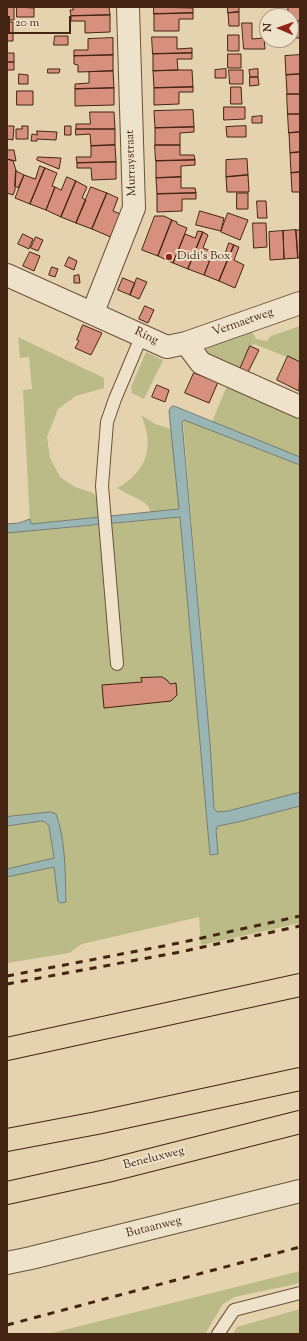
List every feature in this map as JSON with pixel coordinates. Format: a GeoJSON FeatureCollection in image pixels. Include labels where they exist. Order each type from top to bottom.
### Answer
{"type":"FeatureCollection","features":[{"type":"Feature","properties":{"kind":"highway"},"geometry":{"type":"LineString","coordinates":[[7,1049],[300,985]]}},
{"type":"Feature","properties":{"kind":"highway"},"geometry":{"type":"LineString","coordinates":[[7,1140],[300,1079]]}},
{"type":"Feature","properties":{"kind":"highway","name":"Beneluxweg"},"geometry":{"type":"LineString","coordinates":[[7,1193],[106,1171],[300,1122]]}},
{"type":"Feature","properties":{"kind":"street","name":"Murraystraat"},"geometry":{"type":"LineString","coordinates":[[93,312],[134,208],[128,7]]}},
{"type":"Feature","properties":{"kind":"street","name":"Ring"},"geometry":{"type":"LineString","coordinates":[[7,274],[167,347],[186,343]]}},
{"type":"Feature","properties":{"kind":"street","name":"Vermaetweg"},"geometry":{"type":"LineString","coordinates":[[186,343],[300,303]]}},
{"type":"Feature","properties":{"kind":"street"},"geometry":{"type":"LineString","coordinates":[[186,343],[201,364],[300,407]]}},
{"type":"Feature","properties":{"kind":"street","name":"Butaanweg"},"geometry":{"type":"LineString","coordinates":[[7,1263],[300,1191]]}},
{"type":"Feature","properties":{"kind":"lane"},"geometry":{"type":"LineString","coordinates":[[117,664],[102,486],[107,422],[114,399],[142,335]]}},
{"type":"Feature","properties":{"kind":"lane"},"geometry":{"type":"LineString","coordinates":[[218,1334],[234,1310],[300,1294]]}},
{"type":"Feature","properties":{"kind":"green space"},"geometry":{"type":"Polygon","coordinates":[[[300,326],[300,362],[254,344],[250,346],[240,369],[232,369],[206,353],[207,346],[251,330],[256,339],[267,341],[271,336],[300,326]]]}},
{"type":"Feature","properties":{"kind":"green space"},"geometry":{"type":"Polygon","coordinates":[[[18,337],[104,378],[104,388],[76,396],[58,409],[47,437],[50,458],[60,477],[75,487],[93,493],[97,497],[99,517],[30,524],[23,390],[32,389],[29,357],[20,358],[18,337]]]}},
{"type":"Feature","properties":{"kind":"green space"},"geometry":{"type":"Polygon","coordinates":[[[146,352],[163,360],[144,399],[132,393],[131,387],[146,352]]]}},
{"type":"Feature","properties":{"kind":"green space"},"geometry":{"type":"Polygon","coordinates":[[[227,386],[300,420],[300,457],[212,422],[227,386]]]}},
{"type":"Feature","properties":{"kind":"green space"},"geometry":{"type":"Polygon","coordinates":[[[141,415],[155,424],[171,429],[179,509],[150,512],[149,507],[145,503],[117,488],[127,482],[135,474],[146,457],[147,437],[141,415]]]}},
{"type":"Feature","properties":{"kind":"green space"},"geometry":{"type":"Polygon","coordinates":[[[183,420],[300,465],[300,792],[228,811],[217,812],[214,808],[183,420]]]}},
{"type":"Feature","properties":{"kind":"green space"},"geometry":{"type":"Polygon","coordinates":[[[180,517],[210,855],[218,854],[216,830],[218,826],[300,806],[300,923],[201,945],[199,917],[82,944],[69,953],[7,963],[7,877],[54,867],[58,901],[66,902],[63,843],[59,822],[51,812],[7,817],[7,533],[100,525],[102,545],[113,544],[112,524],[180,517]]]}},
{"type":"Feature","properties":{"kind":"green space"},"geometry":{"type":"Polygon","coordinates":[[[41,821],[45,822],[49,826],[54,858],[7,869],[7,826],[41,821]]]}},
{"type":"Feature","properties":{"kind":"green space"},"geometry":{"type":"Polygon","coordinates":[[[300,1271],[300,1283],[235,1297],[223,1304],[205,1334],[48,1334],[300,1271]]]}},
{"type":"Feature","properties":{"kind":"green space"},"geometry":{"type":"Polygon","coordinates":[[[300,1309],[300,1334],[233,1334],[237,1327],[300,1309]]]}},
{"type":"Feature","properties":{"kind":"water"},"geometry":{"type":"Polygon","coordinates":[[[174,406],[300,457],[300,465],[184,420],[182,422],[210,743],[214,808],[217,812],[228,811],[300,792],[300,806],[218,826],[216,830],[218,854],[210,855],[180,517],[7,533],[7,524],[19,523],[30,519],[31,524],[179,509],[169,411],[171,407],[174,406]]]}},
{"type":"Feature","properties":{"kind":"water"},"geometry":{"type":"Polygon","coordinates":[[[51,812],[56,814],[62,835],[66,902],[60,903],[58,901],[54,867],[7,877],[7,869],[54,858],[49,826],[45,822],[41,821],[7,826],[7,817],[51,812]]]}},
{"type":"Feature","properties":{"kind":"building"},"geometry":{"type":"Polygon","coordinates":[[[7,7],[14,7],[14,20],[7,20],[7,7]]]}},
{"type":"Feature","properties":{"kind":"building"},"geometry":{"type":"Polygon","coordinates":[[[17,7],[34,8],[34,17],[17,17],[17,7]]]}},
{"type":"Feature","properties":{"kind":"building"},"geometry":{"type":"Polygon","coordinates":[[[73,7],[109,7],[110,15],[71,16],[70,10],[73,10],[73,7]]]}},
{"type":"Feature","properties":{"kind":"building"},"geometry":{"type":"Polygon","coordinates":[[[154,7],[193,8],[193,13],[154,14],[154,7]]]}},
{"type":"Feature","properties":{"kind":"building"},"geometry":{"type":"Polygon","coordinates":[[[228,7],[239,7],[239,12],[228,13],[228,7]]]}},
{"type":"Feature","properties":{"kind":"building"},"geometry":{"type":"Polygon","coordinates":[[[300,7],[300,21],[299,8],[288,8],[300,7]]]}},
{"type":"Feature","properties":{"kind":"building"},"geometry":{"type":"Polygon","coordinates":[[[239,12],[239,26],[229,26],[228,13],[239,12]]]}},
{"type":"Feature","properties":{"kind":"building"},"geometry":{"type":"Polygon","coordinates":[[[193,13],[193,19],[179,19],[179,31],[154,31],[154,14],[193,13]]]}},
{"type":"Feature","properties":{"kind":"building"},"geometry":{"type":"Polygon","coordinates":[[[110,15],[110,32],[85,33],[85,21],[71,21],[71,16],[110,15]]]}},
{"type":"Feature","properties":{"kind":"building"},"geometry":{"type":"Polygon","coordinates":[[[299,21],[300,21],[299,38],[299,21]]]}},
{"type":"Feature","properties":{"kind":"building"},"geometry":{"type":"Polygon","coordinates":[[[7,22],[13,22],[13,41],[7,41],[7,22]]]}},
{"type":"Feature","properties":{"kind":"building"},"geometry":{"type":"Polygon","coordinates":[[[242,23],[252,23],[252,39],[259,38],[259,48],[265,49],[244,49],[242,23]]]}},
{"type":"Feature","properties":{"kind":"building"},"geometry":{"type":"Polygon","coordinates":[[[228,35],[239,35],[239,51],[228,51],[228,35]]]}},
{"type":"Feature","properties":{"kind":"building"},"geometry":{"type":"Polygon","coordinates":[[[55,36],[68,36],[68,45],[54,45],[55,36]]]}},
{"type":"Feature","properties":{"kind":"building"},"geometry":{"type":"Polygon","coordinates":[[[152,37],[177,37],[177,49],[192,48],[192,53],[153,54],[152,37]]]}},
{"type":"Feature","properties":{"kind":"building"},"geometry":{"type":"Polygon","coordinates":[[[113,38],[113,55],[74,56],[74,50],[88,50],[88,39],[113,38]]]}},
{"type":"Feature","properties":{"kind":"building"},"geometry":{"type":"Polygon","coordinates":[[[7,53],[14,53],[14,62],[7,62],[7,53]]]}},
{"type":"Feature","properties":{"kind":"building"},"geometry":{"type":"Polygon","coordinates":[[[192,53],[192,59],[177,59],[178,70],[153,71],[153,54],[192,53]]]}},
{"type":"Feature","properties":{"kind":"building"},"geometry":{"type":"Polygon","coordinates":[[[228,54],[241,54],[241,68],[228,68],[228,54]]]}},
{"type":"Feature","properties":{"kind":"building"},"geometry":{"type":"Polygon","coordinates":[[[113,55],[113,71],[78,72],[78,65],[74,64],[74,56],[113,55]]]}},
{"type":"Feature","properties":{"kind":"building"},"geometry":{"type":"Polygon","coordinates":[[[300,55],[300,74],[286,75],[285,56],[300,55]]]}},
{"type":"Feature","properties":{"kind":"building"},"geometry":{"type":"Polygon","coordinates":[[[7,62],[14,62],[14,70],[7,70],[7,62]]]}},
{"type":"Feature","properties":{"kind":"building"},"geometry":{"type":"Polygon","coordinates":[[[48,69],[60,69],[59,73],[48,73],[48,69]]]}},
{"type":"Feature","properties":{"kind":"building"},"geometry":{"type":"Polygon","coordinates":[[[226,69],[226,78],[215,78],[215,70],[226,69]]]}},
{"type":"Feature","properties":{"kind":"building"},"geometry":{"type":"Polygon","coordinates":[[[258,69],[258,77],[250,77],[249,70],[258,69]]]}},
{"type":"Feature","properties":{"kind":"building"},"geometry":{"type":"Polygon","coordinates":[[[192,70],[193,87],[154,88],[153,71],[192,70]]]}},
{"type":"Feature","properties":{"kind":"building"},"geometry":{"type":"Polygon","coordinates":[[[229,70],[243,70],[243,84],[230,84],[229,70]]]}},
{"type":"Feature","properties":{"kind":"building"},"geometry":{"type":"Polygon","coordinates":[[[113,71],[114,88],[75,89],[75,84],[89,83],[89,72],[113,71]]]}},
{"type":"Feature","properties":{"kind":"building"},"geometry":{"type":"Polygon","coordinates":[[[19,74],[28,75],[28,84],[19,84],[19,74]]]}},
{"type":"Feature","properties":{"kind":"building"},"geometry":{"type":"Polygon","coordinates":[[[300,74],[300,94],[287,94],[286,75],[300,74]]]}},
{"type":"Feature","properties":{"kind":"building"},"geometry":{"type":"Polygon","coordinates":[[[250,77],[258,77],[259,85],[250,86],[250,77]]]}},
{"type":"Feature","properties":{"kind":"building"},"geometry":{"type":"Polygon","coordinates":[[[193,87],[193,92],[179,92],[179,104],[154,105],[154,88],[193,87]]]}},
{"type":"Feature","properties":{"kind":"building"},"geometry":{"type":"Polygon","coordinates":[[[231,87],[241,87],[242,104],[231,104],[231,87]]]}},
{"type":"Feature","properties":{"kind":"building"},"geometry":{"type":"Polygon","coordinates":[[[114,88],[114,105],[75,106],[75,89],[114,88]]]}},
{"type":"Feature","properties":{"kind":"building"},"geometry":{"type":"Polygon","coordinates":[[[17,91],[33,91],[33,105],[17,105],[17,91]]]}},
{"type":"Feature","properties":{"kind":"building"},"geometry":{"type":"Polygon","coordinates":[[[287,94],[300,94],[300,114],[288,114],[287,94]]]}},
{"type":"Feature","properties":{"kind":"building"},"geometry":{"type":"Polygon","coordinates":[[[224,107],[245,107],[245,119],[224,120],[224,107]]]}},
{"type":"Feature","properties":{"kind":"building"},"geometry":{"type":"Polygon","coordinates":[[[193,110],[194,127],[155,128],[154,111],[193,110]]]}},
{"type":"Feature","properties":{"kind":"building"},"geometry":{"type":"Polygon","coordinates":[[[90,112],[114,112],[115,129],[76,129],[76,124],[90,124],[90,112]]]}},
{"type":"Feature","properties":{"kind":"building"},"geometry":{"type":"Polygon","coordinates":[[[288,114],[300,114],[300,132],[289,133],[288,114]]]}},
{"type":"Feature","properties":{"kind":"building"},"geometry":{"type":"Polygon","coordinates":[[[262,116],[262,123],[252,123],[252,117],[262,116]]]}},
{"type":"Feature","properties":{"kind":"building"},"geometry":{"type":"Polygon","coordinates":[[[7,126],[14,126],[13,140],[7,139],[7,126]]]}},
{"type":"Feature","properties":{"kind":"building"},"geometry":{"type":"Polygon","coordinates":[[[22,126],[28,126],[28,139],[16,139],[16,129],[22,129],[22,126]]]}},
{"type":"Feature","properties":{"kind":"building"},"geometry":{"type":"Polygon","coordinates":[[[65,126],[71,126],[71,135],[65,135],[65,126]]]}},
{"type":"Feature","properties":{"kind":"building"},"geometry":{"type":"Polygon","coordinates":[[[246,126],[246,137],[227,137],[226,127],[246,126]]]}},
{"type":"Feature","properties":{"kind":"building"},"geometry":{"type":"Polygon","coordinates":[[[194,127],[194,132],[180,133],[180,145],[155,145],[155,128],[194,127]]]}},
{"type":"Feature","properties":{"kind":"building"},"geometry":{"type":"Polygon","coordinates":[[[76,129],[115,129],[115,145],[91,146],[90,134],[76,135],[76,129]]]}},
{"type":"Feature","properties":{"kind":"building"},"geometry":{"type":"Polygon","coordinates":[[[37,131],[57,132],[56,140],[37,139],[37,141],[31,141],[32,134],[37,135],[37,131]]]}},
{"type":"Feature","properties":{"kind":"building"},"geometry":{"type":"Polygon","coordinates":[[[300,132],[300,152],[290,153],[289,133],[300,132]]]}},
{"type":"Feature","properties":{"kind":"building"},"geometry":{"type":"Polygon","coordinates":[[[115,145],[116,162],[77,163],[76,157],[91,157],[91,146],[115,145]]]}},
{"type":"Feature","properties":{"kind":"building"},"geometry":{"type":"Polygon","coordinates":[[[155,145],[180,145],[180,155],[194,155],[195,160],[156,161],[155,145]]]}},
{"type":"Feature","properties":{"kind":"building"},"geometry":{"type":"Polygon","coordinates":[[[7,150],[14,150],[16,161],[7,159],[7,150]]]}},
{"type":"Feature","properties":{"kind":"building"},"geometry":{"type":"Polygon","coordinates":[[[300,152],[300,172],[291,173],[290,153],[300,152]]]}},
{"type":"Feature","properties":{"kind":"building"},"geometry":{"type":"Polygon","coordinates":[[[38,157],[61,158],[59,169],[37,160],[38,157]]]}},
{"type":"Feature","properties":{"kind":"building"},"geometry":{"type":"Polygon","coordinates":[[[7,159],[13,161],[16,170],[15,190],[13,195],[7,193],[7,159]]]}},
{"type":"Feature","properties":{"kind":"building"},"geometry":{"type":"Polygon","coordinates":[[[247,159],[248,175],[226,177],[226,160],[247,159]]]}},
{"type":"Feature","properties":{"kind":"building"},"geometry":{"type":"Polygon","coordinates":[[[195,160],[195,165],[181,166],[181,177],[156,178],[156,161],[195,160]]]}},
{"type":"Feature","properties":{"kind":"building"},"geometry":{"type":"Polygon","coordinates":[[[116,162],[116,179],[92,180],[91,168],[77,168],[77,163],[116,162]]]}},
{"type":"Feature","properties":{"kind":"building"},"geometry":{"type":"Polygon","coordinates":[[[40,166],[45,168],[30,204],[15,198],[24,175],[35,179],[40,166]]]}},
{"type":"Feature","properties":{"kind":"building"},"geometry":{"type":"Polygon","coordinates":[[[45,168],[57,173],[52,186],[55,187],[46,210],[30,204],[45,168]]]}},
{"type":"Feature","properties":{"kind":"building"},"geometry":{"type":"Polygon","coordinates":[[[16,171],[24,175],[18,188],[15,186],[16,171]]]}},
{"type":"Feature","properties":{"kind":"building"},"geometry":{"type":"Polygon","coordinates":[[[300,172],[300,192],[292,192],[291,173],[300,172]]]}},
{"type":"Feature","properties":{"kind":"building"},"geometry":{"type":"Polygon","coordinates":[[[248,175],[249,192],[227,192],[226,177],[248,175]]]}},
{"type":"Feature","properties":{"kind":"building"},"geometry":{"type":"Polygon","coordinates":[[[67,177],[76,181],[61,217],[46,210],[55,187],[61,190],[67,177]]]}},
{"type":"Feature","properties":{"kind":"building"},"geometry":{"type":"Polygon","coordinates":[[[181,177],[181,188],[195,188],[196,193],[157,194],[156,178],[181,177]]]}},
{"type":"Feature","properties":{"kind":"building"},"geometry":{"type":"Polygon","coordinates":[[[76,181],[87,187],[82,198],[86,200],[76,223],[61,217],[76,181]]]}},
{"type":"Feature","properties":{"kind":"building"},"geometry":{"type":"Polygon","coordinates":[[[91,187],[107,193],[92,229],[76,223],[91,187]]]}},
{"type":"Feature","properties":{"kind":"building"},"geometry":{"type":"Polygon","coordinates":[[[107,193],[118,198],[113,211],[123,215],[113,238],[92,229],[107,193]]]}},
{"type":"Feature","properties":{"kind":"building"},"geometry":{"type":"Polygon","coordinates":[[[196,193],[196,199],[182,199],[182,211],[157,212],[157,194],[196,193]]]}},
{"type":"Feature","properties":{"kind":"building"},"geometry":{"type":"Polygon","coordinates":[[[237,193],[248,193],[248,209],[237,209],[237,193]]]}},
{"type":"Feature","properties":{"kind":"building"},"geometry":{"type":"Polygon","coordinates":[[[257,201],[266,201],[267,218],[258,218],[257,201]]]}},
{"type":"Feature","properties":{"kind":"building"},"geometry":{"type":"Polygon","coordinates":[[[200,211],[224,218],[221,231],[196,225],[200,211]]]}},
{"type":"Feature","properties":{"kind":"building"},"geometry":{"type":"Polygon","coordinates":[[[228,213],[248,220],[240,240],[221,232],[228,213]]]}},
{"type":"Feature","properties":{"kind":"building"},"geometry":{"type":"Polygon","coordinates":[[[155,216],[164,216],[172,220],[158,256],[142,250],[155,216]]]}},
{"type":"Feature","properties":{"kind":"building"},"geometry":{"type":"Polygon","coordinates":[[[172,220],[187,228],[173,263],[158,256],[172,220]]]}},
{"type":"Feature","properties":{"kind":"building"},"geometry":{"type":"Polygon","coordinates":[[[253,223],[266,223],[267,247],[254,248],[253,223]]]}},
{"type":"Feature","properties":{"kind":"building"},"geometry":{"type":"Polygon","coordinates":[[[296,230],[300,230],[300,258],[298,258],[296,230]]]}},
{"type":"Feature","properties":{"kind":"building"},"geometry":{"type":"Polygon","coordinates":[[[296,230],[298,258],[284,259],[283,231],[296,230]]]}},
{"type":"Feature","properties":{"kind":"building"},"geometry":{"type":"Polygon","coordinates":[[[198,231],[203,232],[188,269],[173,263],[185,234],[195,238],[198,231]]]}},
{"type":"Feature","properties":{"kind":"building"},"geometry":{"type":"Polygon","coordinates":[[[283,231],[284,259],[270,260],[269,232],[283,231]]]}},
{"type":"Feature","properties":{"kind":"building"},"geometry":{"type":"Polygon","coordinates":[[[203,232],[208,235],[203,248],[213,252],[204,275],[188,269],[203,232]]]}},
{"type":"Feature","properties":{"kind":"building"},"geometry":{"type":"Polygon","coordinates":[[[23,234],[33,239],[29,249],[18,244],[23,234]]]}},
{"type":"Feature","properties":{"kind":"building"},"geometry":{"type":"Polygon","coordinates":[[[36,237],[43,240],[38,251],[31,248],[36,237]]]}},
{"type":"Feature","properties":{"kind":"building"},"geometry":{"type":"Polygon","coordinates":[[[229,243],[234,245],[219,281],[204,275],[213,252],[224,256],[229,243]]]}},
{"type":"Feature","properties":{"kind":"building"},"geometry":{"type":"Polygon","coordinates":[[[234,245],[239,247],[234,260],[244,265],[235,288],[219,281],[234,245]]]}},
{"type":"Feature","properties":{"kind":"building"},"geometry":{"type":"Polygon","coordinates":[[[30,252],[40,256],[34,271],[23,266],[30,252]]]}},
{"type":"Feature","properties":{"kind":"building"},"geometry":{"type":"Polygon","coordinates":[[[69,257],[77,261],[74,270],[65,266],[69,257]]]}},
{"type":"Feature","properties":{"kind":"building"},"geometry":{"type":"Polygon","coordinates":[[[52,267],[58,269],[55,277],[49,275],[52,267]]]}},
{"type":"Feature","properties":{"kind":"building"},"geometry":{"type":"Polygon","coordinates":[[[79,275],[80,283],[74,283],[74,276],[79,275]]]}},
{"type":"Feature","properties":{"kind":"building"},"geometry":{"type":"Polygon","coordinates":[[[123,278],[135,283],[130,295],[118,290],[123,278]]]}},
{"type":"Feature","properties":{"kind":"building"},"geometry":{"type":"Polygon","coordinates":[[[137,278],[147,282],[139,299],[130,295],[137,278]]]}},
{"type":"Feature","properties":{"kind":"building"},"geometry":{"type":"Polygon","coordinates":[[[145,306],[154,310],[148,323],[139,319],[145,306]]]}},
{"type":"Feature","properties":{"kind":"building"},"geometry":{"type":"Polygon","coordinates":[[[83,325],[102,333],[91,355],[75,348],[79,341],[77,340],[83,325]]]}},
{"type":"Feature","properties":{"kind":"building"},"geometry":{"type":"Polygon","coordinates":[[[250,346],[259,350],[248,372],[240,369],[250,346]]]}},
{"type":"Feature","properties":{"kind":"building"},"geometry":{"type":"Polygon","coordinates":[[[288,356],[300,362],[299,391],[277,380],[288,356]]]}},
{"type":"Feature","properties":{"kind":"building"},"geometry":{"type":"Polygon","coordinates":[[[194,373],[218,382],[209,403],[185,393],[194,373]]]}},
{"type":"Feature","properties":{"kind":"building"},"geometry":{"type":"Polygon","coordinates":[[[157,385],[169,390],[165,402],[152,397],[157,385]]]}},
{"type":"Feature","properties":{"kind":"building"},"geometry":{"type":"Polygon","coordinates":[[[162,677],[170,684],[176,683],[177,695],[171,701],[104,708],[102,685],[142,682],[141,678],[162,677]]]}},
{"type":"Feature","properties":{"kind":"railway"},"geometry":{"type":"LineString","coordinates":[[7,976],[179,943],[300,916]]}},
{"type":"Feature","properties":{"kind":"railway"},"geometry":{"type":"LineString","coordinates":[[7,984],[180,952],[300,926]]}},
{"type":"Feature","properties":{"kind":"railway"},"geometry":{"type":"LineString","coordinates":[[7,1325],[300,1247]]}},
{"type":"Feature","properties":{"kind":"place","name":"Didi's Box"},"geometry":{"type":"Point","coordinates":[169,257]}}]}
